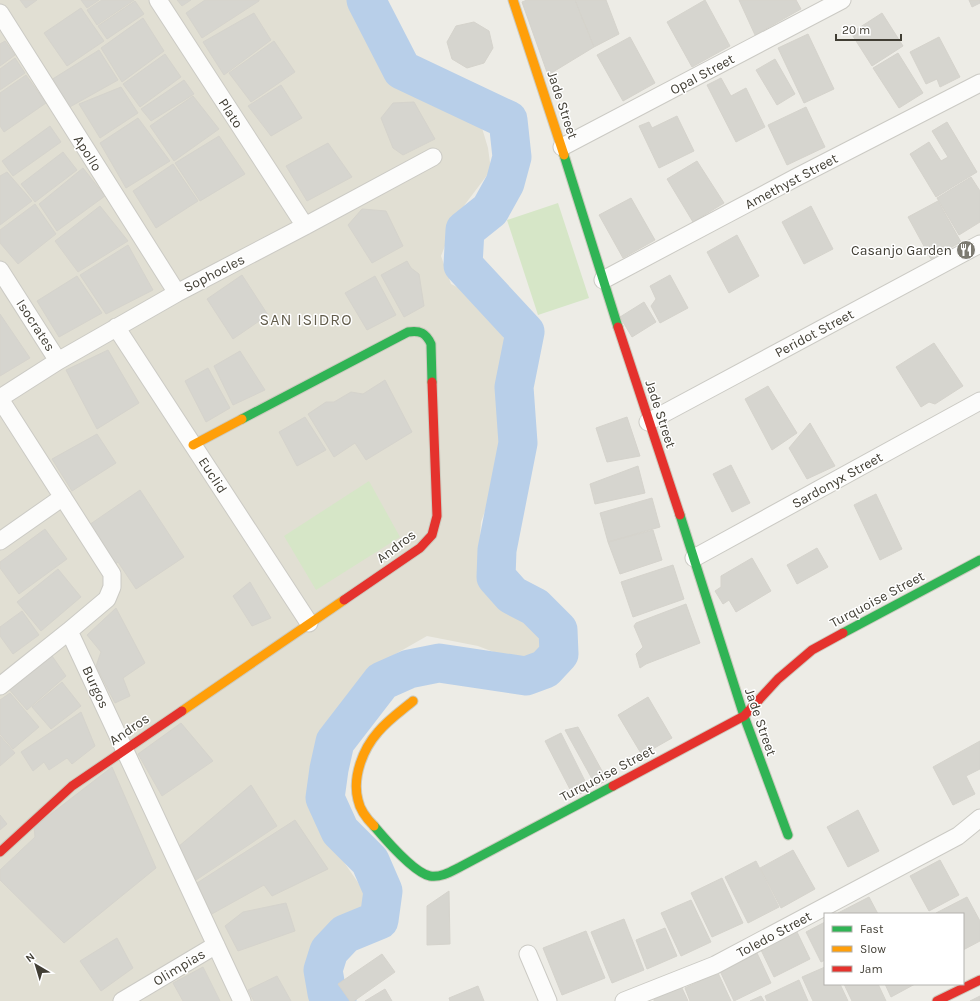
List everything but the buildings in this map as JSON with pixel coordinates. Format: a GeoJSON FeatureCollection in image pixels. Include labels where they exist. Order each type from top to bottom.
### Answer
{"type":"FeatureCollection","features":[{"type":"Feature","properties":{"kind":"street","name":"Plato"},"geometry":{"type":"LineString","coordinates":[[158,0],[305,226]]}},
{"type":"Feature","properties":{"kind":"street","name":"Jade Street"},"geometry":{"type":"LineString","coordinates":[[513,0],[562,147],[648,422],[694,558],[744,716],[788,835]]}},
{"type":"Feature","properties":{"kind":"street","name":"Opal Street"},"geometry":{"type":"LineString","coordinates":[[562,147],[842,0]]}},
{"type":"Feature","properties":{"kind":"street","name":"Apollo"},"geometry":{"type":"LineString","coordinates":[[0,13],[176,292]]}},
{"type":"Feature","properties":{"kind":"street","name":"Amethyst Street"},"geometry":{"type":"LineString","coordinates":[[603,280],[797,177],[980,83]]}},
{"type":"Feature","properties":{"kind":"street","name":"Sophocles"},"geometry":{"type":"LineString","coordinates":[[0,398],[116,326],[176,292],[305,226],[433,157]]}},
{"type":"Feature","properties":{"kind":"street","name":"Peridot Street"},"geometry":{"type":"LineString","coordinates":[[648,422],[980,244]]}},
{"type":"Feature","properties":{"kind":"street","name":"Isocrates"},"geometry":{"type":"LineString","coordinates":[[0,270],[58,361]]}},
{"type":"Feature","properties":{"kind":"street","name":"Euclid"},"geometry":{"type":"LineString","coordinates":[[116,326],[309,623]]}},
{"type":"Feature","properties":{"kind":"street","name":"Andros"},"geometry":{"type":"LineString","coordinates":[[0,852],[72,786],[420,548],[432,535],[437,516],[432,344],[423,331],[416,330],[408,332],[193,445]]}},
{"type":"Feature","properties":{"kind":"street"},"geometry":{"type":"LineString","coordinates":[[0,398],[112,574],[112,587],[108,599],[0,686]]}},
{"type":"Feature","properties":{"kind":"street","name":"Sardonyx Street"},"geometry":{"type":"LineString","coordinates":[[694,558],[980,401]]}},
{"type":"Feature","properties":{"kind":"street"},"geometry":{"type":"LineString","coordinates":[[0,542],[63,497]]}},
{"type":"Feature","properties":{"kind":"street","name":"Turquoise Street"},"geometry":{"type":"LineString","coordinates":[[413,701],[382,726],[369,742],[360,763],[356,786],[359,804],[375,829],[415,868],[430,876],[441,875],[476,859],[744,716],[778,679],[812,650],[980,560]]}},
{"type":"Feature","properties":{"kind":"street","name":"Burgos"},"geometry":{"type":"LineString","coordinates":[[69,631],[242,1001]]}},
{"type":"Feature","properties":{"kind":"street","name":"Toledo Street"},"geometry":{"type":"LineString","coordinates":[[624,1001],[715,965],[958,836],[980,818]]}},
{"type":"Feature","properties":{"kind":"street","name":"Olimpias"},"geometry":{"type":"LineString","coordinates":[[122,1001],[216,945]]}},
{"type":"Feature","properties":{"kind":"street"},"geometry":{"type":"LineString","coordinates":[[528,954],[548,1001]]}},
{"type":"Feature","properties":{"kind":"street"},"geometry":{"type":"LineString","coordinates":[[937,1001],[980,980]]}},
{"type":"Feature","properties":{"kind":"shaded area"},"geometry":{"type":"Polygon","coordinates":[[[0,0],[357,0],[371,20],[381,69],[425,101],[453,105],[482,128],[488,148],[491,170],[457,215],[441,256],[451,284],[486,301],[507,345],[509,445],[481,522],[478,567],[485,586],[545,639],[543,656],[520,662],[478,646],[427,636],[392,656],[362,681],[334,716],[314,760],[308,797],[314,819],[366,894],[363,915],[322,945],[308,977],[320,1001],[0,1001],[0,0]]]}},
{"type":"Feature","properties":{"kind":"green space"},"geometry":{"type":"Polygon","coordinates":[[[558,203],[589,298],[538,315],[507,220],[558,203]]]}},
{"type":"Feature","properties":{"kind":"green space"},"geometry":{"type":"Polygon","coordinates":[[[369,481],[400,537],[316,590],[284,536],[369,481]]]}},
{"type":"Feature","properties":{"kind":"waterway"},"geometry":{"type":"LineString","coordinates":[[337,1001],[327,993],[323,970],[329,951],[345,934],[379,920],[383,891],[370,861],[340,831],[325,798],[335,742],[382,681],[409,669],[439,663],[526,676],[545,669],[559,654],[558,630],[535,607],[512,595],[496,577],[497,550],[518,443],[514,387],[525,332],[463,265],[465,230],[490,210],[505,183],[512,157],[508,120],[402,70],[366,0]]}},
{"type":"Feature","properties":{"kind":"traffic: fast"},"geometry":{"type":"LineString","coordinates":[[564,155],[618,327]]}},
{"type":"Feature","properties":{"kind":"traffic: fast"},"geometry":{"type":"LineString","coordinates":[[242,419],[408,332],[416,331],[422,333],[427,337],[431,344],[432,382]]}},
{"type":"Feature","properties":{"kind":"traffic: fast"},"geometry":{"type":"LineString","coordinates":[[680,515],[744,716],[788,835]]}},
{"type":"Feature","properties":{"kind":"traffic: fast"},"geometry":{"type":"LineString","coordinates":[[843,633],[980,560]]}},
{"type":"Feature","properties":{"kind":"traffic: fast"},"geometry":{"type":"LineString","coordinates":[[374,826],[400,855],[416,869],[423,874],[438,876],[446,874],[613,786]]}},
{"type":"Feature","properties":{"kind":"traffic: slow"},"geometry":{"type":"LineString","coordinates":[[513,0],[564,155]]}},
{"type":"Feature","properties":{"kind":"traffic: slow"},"geometry":{"type":"LineString","coordinates":[[193,445],[242,419]]}},
{"type":"Feature","properties":{"kind":"traffic: slow"},"geometry":{"type":"LineString","coordinates":[[182,711],[344,600]]}},
{"type":"Feature","properties":{"kind":"traffic: slow"},"geometry":{"type":"LineString","coordinates":[[374,826],[364,814],[358,800],[356,782],[360,764],[363,755],[378,732],[413,701]]}},
{"type":"Feature","properties":{"kind":"traffic: jam"},"geometry":{"type":"LineString","coordinates":[[618,327],[680,515]]}},
{"type":"Feature","properties":{"kind":"traffic: jam"},"geometry":{"type":"LineString","coordinates":[[344,600],[420,548],[432,535],[437,516],[432,382]]}},
{"type":"Feature","properties":{"kind":"traffic: jam"},"geometry":{"type":"LineString","coordinates":[[613,786],[744,716],[778,679],[812,650],[843,633]]}},
{"type":"Feature","properties":{"kind":"traffic: jam"},"geometry":{"type":"LineString","coordinates":[[0,852],[72,786],[182,711]]}},
{"type":"Feature","properties":{"kind":"traffic: jam"},"geometry":{"type":"LineString","coordinates":[[937,1001],[980,980]]}},
{"type":"Feature","properties":{"kind":"place","name":"Casanjo Garden"},"geometry":{"type":"Point","coordinates":[966,250]}},
{"type":"Feature","properties":{"kind":"district","name":"SAN ISIDRO"},"geometry":{"type":"Point","coordinates":[306,319]}}]}
